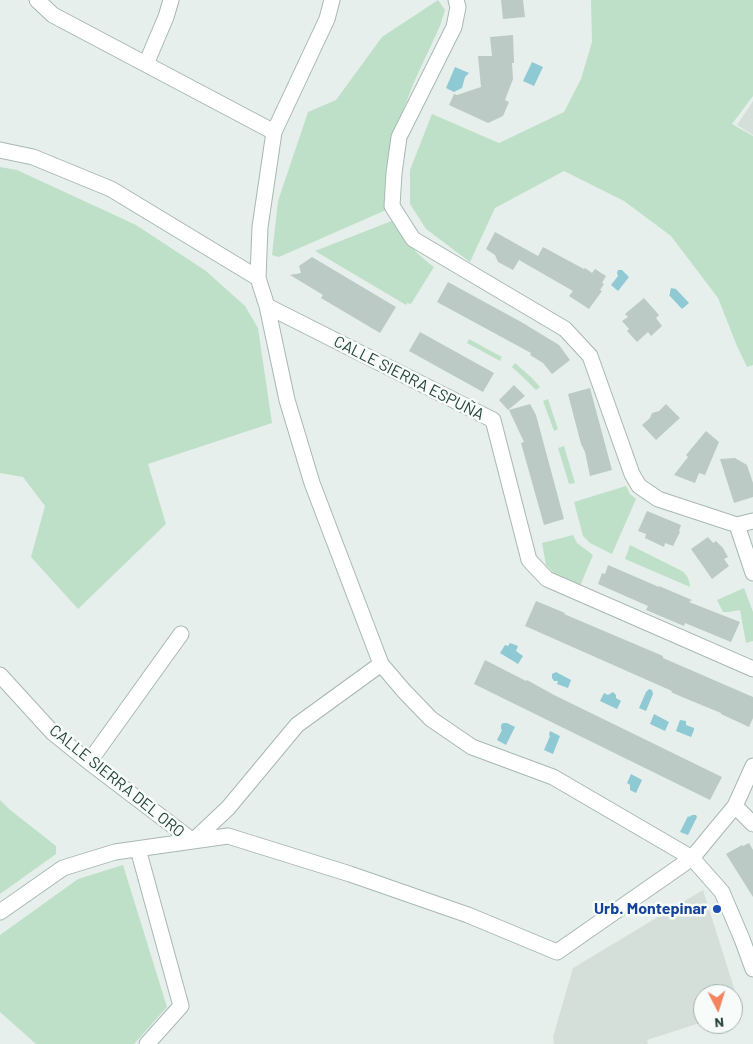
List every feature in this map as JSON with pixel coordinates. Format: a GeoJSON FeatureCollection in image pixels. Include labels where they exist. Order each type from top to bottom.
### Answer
{"type":"FeatureCollection","features":[{"type":"Feature","properties":{"kind":"street"},"geometry":{"type":"LineString","coordinates":[[37,0],[54,15],[274,132]]}},
{"type":"Feature","properties":{"kind":"street"},"geometry":{"type":"LineString","coordinates":[[146,64],[166,17],[171,0]]}},
{"type":"Feature","properties":{"kind":"street"},"geometry":{"type":"LineString","coordinates":[[332,0],[327,20],[274,132],[260,227],[258,278],[267,306],[287,400],[312,483],[382,664],[404,691],[431,719],[472,747],[553,777],[692,858],[722,892],[753,969]]}},
{"type":"Feature","properties":{"kind":"street"},"geometry":{"type":"LineString","coordinates":[[456,0],[458,7],[454,27],[399,137],[392,206],[413,239],[565,329],[590,356],[632,474],[639,486],[658,499],[737,526],[753,521]]}},
{"type":"Feature","properties":{"kind":"street"},"geometry":{"type":"LineString","coordinates":[[0,150],[33,157],[111,189],[258,278]]}},
{"type":"Feature","properties":{"kind":"street","name":"CALLE SIERRA ESPUÑA"},"geometry":{"type":"LineString","coordinates":[[267,306],[493,420],[529,560],[547,579],[753,669]]}},
{"type":"Feature","properties":{"kind":"street"},"geometry":{"type":"LineString","coordinates":[[737,526],[753,573]]}},
{"type":"Feature","properties":{"kind":"street"},"geometry":{"type":"LineString","coordinates":[[89,762],[181,634]]}},
{"type":"Feature","properties":{"kind":"street"},"geometry":{"type":"LineString","coordinates":[[193,841],[228,808],[297,725],[382,664]]}},
{"type":"Feature","properties":{"kind":"street","name":"CALLE SIERRA DEL ORO"},"geometry":{"type":"LineString","coordinates":[[0,675],[53,732],[89,762],[193,841]]}},
{"type":"Feature","properties":{"kind":"street"},"geometry":{"type":"LineString","coordinates":[[0,912],[63,868],[115,852],[228,836],[350,874],[468,915],[557,952],[692,858],[735,806],[753,766]]}},
{"type":"Feature","properties":{"kind":"street"},"geometry":{"type":"LineString","coordinates":[[735,806],[753,824]]}},
{"type":"Feature","properties":{"kind":"street"},"geometry":{"type":"LineString","coordinates":[[138,849],[181,1006],[147,1044]]}},
{"type":"Feature","properties":{"kind":"shaded area"},"geometry":{"type":"Polygon","coordinates":[[[753,101],[753,135],[737,125],[753,101]]]}},
{"type":"Feature","properties":{"kind":"shaded area"},"geometry":{"type":"Polygon","coordinates":[[[703,890],[733,984],[693,984],[693,1025],[647,1040],[648,1044],[554,1044],[553,1037],[573,968],[703,890]]]}},
{"type":"Feature","properties":{"kind":"green space"},"geometry":{"type":"Polygon","coordinates":[[[438,0],[445,10],[440,26],[414,82],[390,145],[386,210],[279,257],[272,255],[278,201],[308,112],[336,100],[382,37],[438,0]]]}},
{"type":"Feature","properties":{"kind":"green space"},"geometry":{"type":"Polygon","coordinates":[[[591,0],[753,0],[753,96],[732,124],[753,136],[753,365],[747,367],[718,298],[671,236],[624,201],[564,171],[495,208],[470,262],[426,229],[410,204],[410,170],[432,114],[499,143],[564,112],[581,79],[592,42],[591,0]]]}},
{"type":"Feature","properties":{"kind":"green space"},"geometry":{"type":"Polygon","coordinates":[[[0,167],[17,170],[136,225],[206,271],[245,306],[258,328],[272,423],[148,464],[166,524],[78,609],[31,557],[45,506],[23,477],[0,473],[0,167]]]}},
{"type":"Feature","properties":{"kind":"green space"},"geometry":{"type":"Polygon","coordinates":[[[394,220],[402,235],[411,246],[434,267],[411,304],[407,303],[406,305],[315,251],[394,220]]]}},
{"type":"Feature","properties":{"kind":"green space"},"geometry":{"type":"Polygon","coordinates":[[[469,339],[502,357],[500,361],[467,343],[469,339]]]}},
{"type":"Feature","properties":{"kind":"green space"},"geometry":{"type":"Polygon","coordinates":[[[515,363],[540,387],[536,390],[512,367],[515,363]]]}},
{"type":"Feature","properties":{"kind":"green space"},"geometry":{"type":"Polygon","coordinates":[[[548,399],[558,429],[554,431],[543,401],[548,399]]]}},
{"type":"Feature","properties":{"kind":"green space"},"geometry":{"type":"Polygon","coordinates":[[[564,446],[575,483],[569,484],[558,448],[564,446]]]}},
{"type":"Feature","properties":{"kind":"green space"},"geometry":{"type":"Polygon","coordinates":[[[626,486],[630,494],[636,499],[612,554],[590,543],[583,536],[574,502],[626,486]]]}},
{"type":"Feature","properties":{"kind":"green space"},"geometry":{"type":"Polygon","coordinates":[[[573,535],[577,543],[593,555],[580,586],[558,577],[546,565],[542,543],[573,535]]]}},
{"type":"Feature","properties":{"kind":"green space"},"geometry":{"type":"Polygon","coordinates":[[[630,545],[682,571],[688,578],[690,587],[625,559],[630,545]]]}},
{"type":"Feature","properties":{"kind":"green space"},"geometry":{"type":"Polygon","coordinates":[[[744,588],[753,612],[753,641],[746,643],[740,610],[723,612],[717,600],[744,588]]]}},
{"type":"Feature","properties":{"kind":"green space"},"geometry":{"type":"Polygon","coordinates":[[[0,800],[56,846],[56,854],[0,894],[0,800]]]}},
{"type":"Feature","properties":{"kind":"green space"},"geometry":{"type":"Polygon","coordinates":[[[123,865],[167,1007],[134,1044],[36,1044],[0,1012],[0,935],[78,879],[123,865]]]}},
{"type":"Feature","properties":{"kind":"water"},"geometry":{"type":"Polygon","coordinates":[[[532,62],[543,67],[534,86],[523,81],[532,62]]]}},
{"type":"Feature","properties":{"kind":"water"},"geometry":{"type":"Polygon","coordinates":[[[455,67],[469,73],[465,77],[462,88],[454,92],[446,88],[455,67]]]}},
{"type":"Feature","properties":{"kind":"water"},"geometry":{"type":"Polygon","coordinates":[[[618,270],[622,270],[629,277],[618,291],[611,285],[618,276],[618,270]]]}},
{"type":"Feature","properties":{"kind":"water"},"geometry":{"type":"Polygon","coordinates":[[[671,288],[676,289],[689,303],[682,309],[669,295],[671,288]]]}},
{"type":"Feature","properties":{"kind":"water"},"geometry":{"type":"Polygon","coordinates":[[[510,643],[518,646],[516,651],[523,656],[518,664],[500,653],[505,645],[508,646],[510,643]]]}},
{"type":"Feature","properties":{"kind":"water"},"geometry":{"type":"Polygon","coordinates":[[[556,672],[571,680],[568,688],[557,684],[558,681],[554,681],[552,674],[556,672]]]}},
{"type":"Feature","properties":{"kind":"water"},"geometry":{"type":"Polygon","coordinates":[[[649,689],[652,690],[653,694],[646,711],[639,708],[649,689]]]}},
{"type":"Feature","properties":{"kind":"water"},"geometry":{"type":"Polygon","coordinates":[[[613,692],[616,698],[621,701],[617,709],[600,701],[604,693],[608,695],[613,692]]]}},
{"type":"Feature","properties":{"kind":"water"},"geometry":{"type":"Polygon","coordinates":[[[654,714],[669,722],[665,731],[650,724],[654,714]]]}},
{"type":"Feature","properties":{"kind":"water"},"geometry":{"type":"Polygon","coordinates":[[[680,720],[686,721],[686,725],[694,728],[691,737],[676,731],[680,720]]]}},
{"type":"Feature","properties":{"kind":"water"},"geometry":{"type":"Polygon","coordinates":[[[503,723],[515,727],[506,745],[497,740],[503,723]]]}},
{"type":"Feature","properties":{"kind":"water"},"geometry":{"type":"Polygon","coordinates":[[[550,731],[560,736],[553,754],[544,750],[550,736],[550,731]]]}},
{"type":"Feature","properties":{"kind":"water"},"geometry":{"type":"Polygon","coordinates":[[[631,774],[642,780],[636,793],[630,790],[630,785],[627,783],[631,774]]]}},
{"type":"Feature","properties":{"kind":"water"},"geometry":{"type":"Polygon","coordinates":[[[688,816],[697,817],[688,835],[680,832],[688,816]]]}},
{"type":"Feature","properties":{"kind":"building"},"geometry":{"type":"Polygon","coordinates":[[[501,0],[523,0],[525,17],[503,19],[501,0]]]}},
{"type":"Feature","properties":{"kind":"building"},"geometry":{"type":"Polygon","coordinates":[[[513,35],[513,79],[505,100],[509,102],[503,116],[488,123],[449,105],[454,94],[457,95],[481,87],[478,56],[492,56],[490,37],[513,35]]]}},
{"type":"Feature","properties":{"kind":"building"},"geometry":{"type":"Polygon","coordinates":[[[495,232],[538,256],[543,247],[592,273],[595,269],[606,276],[600,290],[602,291],[589,309],[569,296],[573,291],[519,260],[513,270],[498,262],[495,255],[486,249],[495,232]]]}},
{"type":"Feature","properties":{"kind":"building"},"geometry":{"type":"Polygon","coordinates":[[[312,257],[396,307],[380,333],[321,298],[323,295],[290,275],[301,273],[299,266],[312,257]]]}},
{"type":"Feature","properties":{"kind":"building"},"geometry":{"type":"Polygon","coordinates":[[[448,282],[559,345],[570,360],[552,374],[543,363],[530,355],[531,353],[437,302],[448,282]]]}},
{"type":"Feature","properties":{"kind":"building"},"geometry":{"type":"Polygon","coordinates":[[[644,298],[659,315],[656,318],[662,326],[651,336],[648,332],[637,342],[627,331],[629,329],[622,321],[628,317],[625,314],[644,298]]]}},
{"type":"Feature","properties":{"kind":"building"},"geometry":{"type":"Polygon","coordinates":[[[420,332],[494,373],[483,392],[409,351],[420,332]]]}},
{"type":"Feature","properties":{"kind":"building"},"geometry":{"type":"Polygon","coordinates":[[[514,385],[525,396],[508,410],[499,400],[514,385]]]}},
{"type":"Feature","properties":{"kind":"building"},"geometry":{"type":"Polygon","coordinates":[[[590,388],[612,470],[590,476],[568,394],[590,388]]]}},
{"type":"Feature","properties":{"kind":"building"},"geometry":{"type":"Polygon","coordinates":[[[530,404],[536,415],[564,519],[544,525],[521,443],[524,442],[509,410],[530,404]]]}},
{"type":"Feature","properties":{"kind":"building"},"geometry":{"type":"Polygon","coordinates":[[[666,404],[680,418],[656,440],[642,425],[650,418],[652,413],[659,411],[666,404]]]}},
{"type":"Feature","properties":{"kind":"building"},"geometry":{"type":"Polygon","coordinates":[[[706,431],[719,442],[705,475],[699,473],[695,483],[674,475],[688,457],[686,455],[706,431]]]}},
{"type":"Feature","properties":{"kind":"building"},"geometry":{"type":"Polygon","coordinates":[[[735,458],[747,465],[753,483],[753,497],[734,503],[720,459],[735,458]]]}},
{"type":"Feature","properties":{"kind":"building"},"geometry":{"type":"Polygon","coordinates":[[[647,511],[681,525],[680,532],[673,546],[665,543],[664,547],[645,538],[646,534],[638,531],[647,511]]]}},
{"type":"Feature","properties":{"kind":"building"},"geometry":{"type":"Polygon","coordinates":[[[708,537],[713,543],[716,541],[723,548],[728,557],[724,559],[729,566],[712,579],[691,549],[708,537]]]}},
{"type":"Feature","properties":{"kind":"building"},"geometry":{"type":"Polygon","coordinates":[[[608,565],[692,600],[689,602],[740,622],[731,642],[685,623],[684,626],[646,610],[648,606],[598,584],[602,573],[605,574],[608,565]]]}},
{"type":"Feature","properties":{"kind":"building"},"geometry":{"type":"Polygon","coordinates":[[[536,601],[753,697],[753,718],[749,727],[525,626],[536,601]]]}},
{"type":"Feature","properties":{"kind":"building"},"geometry":{"type":"Polygon","coordinates":[[[485,660],[722,777],[710,800],[474,684],[485,660]]]}},
{"type":"Feature","properties":{"kind":"building"},"geometry":{"type":"Polygon","coordinates":[[[749,843],[753,850],[753,897],[726,854],[749,843]]]}},
{"type":"Feature","properties":{"kind":"place","name":"Urb. Montepinar"},"geometry":{"type":"Point","coordinates":[717,909]}}]}
